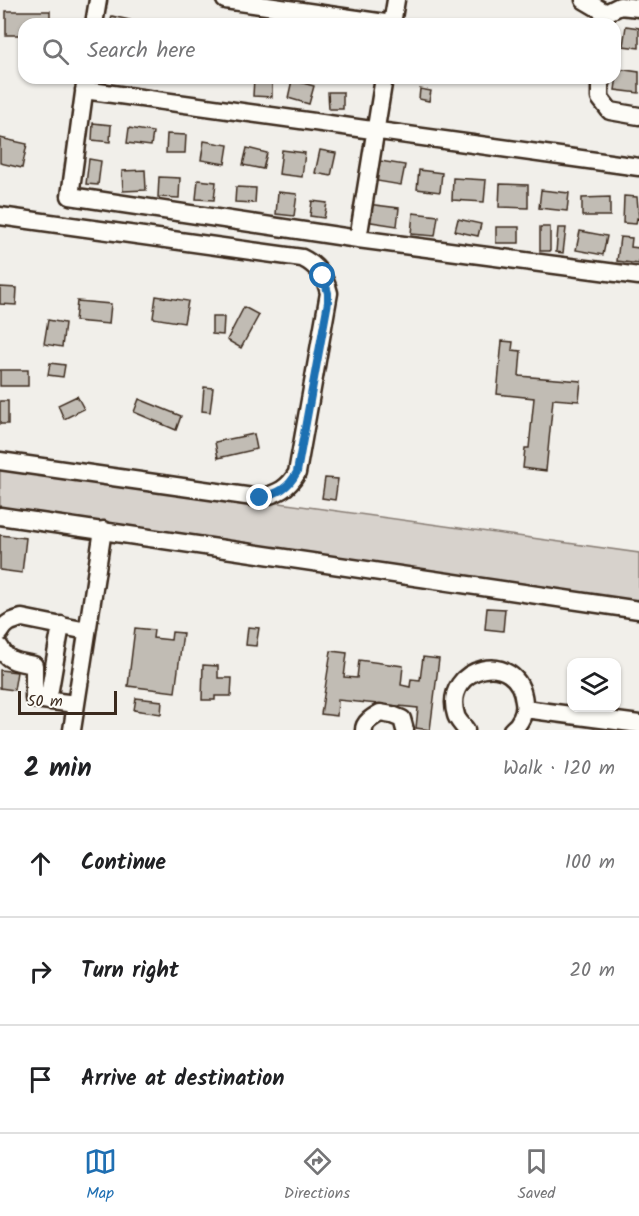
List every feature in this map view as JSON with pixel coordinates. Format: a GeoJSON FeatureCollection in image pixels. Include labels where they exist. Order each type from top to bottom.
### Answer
{"type":"FeatureCollection","features":[{"type":"Feature","properties":{"kind":"street"},"geometry":{"type":"LineString","coordinates":[[95,18],[98,0]]}},
{"type":"Feature","properties":{"kind":"street"},"geometry":{"type":"LineString","coordinates":[[225,0],[350,18]]}},
{"type":"Feature","properties":{"kind":"street"},"geometry":{"type":"LineString","coordinates":[[393,18],[396,0]]}},
{"type":"Feature","properties":{"kind":"street"},"geometry":{"type":"LineString","coordinates":[[584,0],[604,18],[620,6],[639,8]]}},
{"type":"Feature","properties":{"kind":"street"},"geometry":{"type":"LineString","coordinates":[[639,167],[376,131],[85,84],[70,196],[358,239],[639,276]]}},
{"type":"Feature","properties":{"kind":"street"},"geometry":{"type":"LineString","coordinates":[[358,239],[383,84]]}},
{"type":"Feature","properties":{"kind":"street"},"geometry":{"type":"LineString","coordinates":[[600,84],[600,98],[610,111],[639,116]]}},
{"type":"Feature","properties":{"kind":"street"},"geometry":{"type":"LineString","coordinates":[[0,216],[302,258],[315,266],[326,283],[328,293],[297,472],[290,485],[278,494],[260,498],[0,461]]}},
{"type":"Feature","properties":{"kind":"street"},"geometry":{"type":"LineString","coordinates":[[0,516],[639,610]]}},
{"type":"Feature","properties":{"kind":"street"},"geometry":{"type":"LineString","coordinates":[[72,730],[103,530]]}},
{"type":"Feature","properties":{"kind":"street"},"geometry":{"type":"LineString","coordinates":[[0,633],[4,626],[13,620],[22,618],[87,631]]}},
{"type":"Feature","properties":{"kind":"street"},"geometry":{"type":"LineString","coordinates":[[48,701],[61,625]]}},
{"type":"Feature","properties":{"kind":"street"},"geometry":{"type":"LineString","coordinates":[[0,647],[7,657],[15,661],[34,664],[34,699],[76,704]]}},
{"type":"Feature","properties":{"kind":"street"},"geometry":{"type":"LineString","coordinates":[[466,730],[456,716],[454,697],[462,681],[477,670],[496,668],[513,675],[523,691],[525,709],[518,726],[512,730]]}},
{"type":"Feature","properties":{"kind":"street"},"geometry":{"type":"LineString","coordinates":[[525,709],[639,724]]}},
{"type":"Feature","properties":{"kind":"street"},"geometry":{"type":"LineString","coordinates":[[364,730],[364,726],[380,713],[402,719],[405,730]]}},
{"type":"Feature","properties":{"kind":"shaded area"},"geometry":{"type":"Polygon","coordinates":[[[0,464],[639,553],[639,605],[0,513],[0,464]]]}},
{"type":"Feature","properties":{"kind":"building"},"geometry":{"type":"Polygon","coordinates":[[[6,11],[50,11],[50,18],[18,18],[18,35],[6,35],[6,11]]]}},
{"type":"Feature","properties":{"kind":"building"},"geometry":{"type":"Polygon","coordinates":[[[626,26],[639,28],[639,48],[623,46],[626,26]]]}},
{"type":"Feature","properties":{"kind":"building"},"geometry":{"type":"Polygon","coordinates":[[[621,69],[639,72],[639,93],[615,90],[616,84],[621,84],[621,69]]]}},
{"type":"Feature","properties":{"kind":"building"},"geometry":{"type":"Polygon","coordinates":[[[254,84],[272,84],[272,97],[253,96],[254,84]]]}},
{"type":"Feature","properties":{"kind":"building"},"geometry":{"type":"Polygon","coordinates":[[[291,84],[314,86],[309,104],[288,98],[291,84]]]}},
{"type":"Feature","properties":{"kind":"building"},"geometry":{"type":"Polygon","coordinates":[[[420,89],[431,91],[429,101],[419,99],[420,89]]]}},
{"type":"Feature","properties":{"kind":"building"},"geometry":{"type":"Polygon","coordinates":[[[328,92],[343,92],[343,109],[329,109],[328,92]]]}},
{"type":"Feature","properties":{"kind":"building"},"geometry":{"type":"Polygon","coordinates":[[[93,123],[111,125],[110,142],[92,140],[93,123]]]}},
{"type":"Feature","properties":{"kind":"building"},"geometry":{"type":"Polygon","coordinates":[[[129,128],[153,132],[151,146],[127,143],[129,128]]]}},
{"type":"Feature","properties":{"kind":"building"},"geometry":{"type":"Polygon","coordinates":[[[167,134],[186,135],[185,153],[166,153],[167,134]]]}},
{"type":"Feature","properties":{"kind":"building"},"geometry":{"type":"Polygon","coordinates":[[[0,138],[27,144],[22,168],[0,163],[0,138]]]}},
{"type":"Feature","properties":{"kind":"building"},"geometry":{"type":"Polygon","coordinates":[[[204,141],[228,145],[225,164],[201,160],[204,141]]]}},
{"type":"Feature","properties":{"kind":"building"},"geometry":{"type":"Polygon","coordinates":[[[247,148],[267,153],[263,169],[243,165],[247,148]]]}},
{"type":"Feature","properties":{"kind":"building"},"geometry":{"type":"Polygon","coordinates":[[[282,150],[305,153],[302,177],[279,174],[282,150]]]}},
{"type":"Feature","properties":{"kind":"building"},"geometry":{"type":"Polygon","coordinates":[[[320,150],[336,153],[331,176],[315,173],[320,150]]]}},
{"type":"Feature","properties":{"kind":"building"},"geometry":{"type":"Polygon","coordinates":[[[89,159],[101,161],[98,185],[86,184],[89,159]]]}},
{"type":"Feature","properties":{"kind":"building"},"geometry":{"type":"Polygon","coordinates":[[[374,160],[405,165],[401,185],[371,180],[374,160]]]}},
{"type":"Feature","properties":{"kind":"building"},"geometry":{"type":"Polygon","coordinates":[[[145,170],[146,190],[123,191],[122,171],[145,170]]]}},
{"type":"Feature","properties":{"kind":"building"},"geometry":{"type":"Polygon","coordinates":[[[419,170],[442,173],[440,192],[417,189],[419,170]]]}},
{"type":"Feature","properties":{"kind":"building"},"geometry":{"type":"Polygon","coordinates":[[[159,177],[180,178],[179,198],[158,197],[159,177]]]}},
{"type":"Feature","properties":{"kind":"building"},"geometry":{"type":"Polygon","coordinates":[[[453,178],[486,180],[484,202],[452,200],[453,178]]]}},
{"type":"Feature","properties":{"kind":"building"},"geometry":{"type":"Polygon","coordinates":[[[198,180],[216,182],[214,200],[196,199],[198,180]]]}},
{"type":"Feature","properties":{"kind":"building"},"geometry":{"type":"Polygon","coordinates":[[[500,184],[528,185],[528,208],[499,207],[500,184]]]}},
{"type":"Feature","properties":{"kind":"building"},"geometry":{"type":"Polygon","coordinates":[[[236,187],[256,188],[255,203],[235,202],[236,187]]]}},
{"type":"Feature","properties":{"kind":"building"},"geometry":{"type":"Polygon","coordinates":[[[541,190],[569,193],[567,211],[539,208],[541,190]]]}},
{"type":"Feature","properties":{"kind":"building"},"geometry":{"type":"Polygon","coordinates":[[[278,192],[297,194],[294,216],[276,214],[278,192]]]}},
{"type":"Feature","properties":{"kind":"building"},"geometry":{"type":"Polygon","coordinates":[[[624,196],[637,197],[639,219],[637,218],[636,224],[623,223],[624,196]]]}},
{"type":"Feature","properties":{"kind":"building"},"geometry":{"type":"Polygon","coordinates":[[[610,197],[610,216],[582,216],[582,198],[610,197]]]}},
{"type":"Feature","properties":{"kind":"building"},"geometry":{"type":"Polygon","coordinates":[[[312,201],[327,203],[324,218],[310,216],[312,201]]]}},
{"type":"Feature","properties":{"kind":"building"},"geometry":{"type":"Polygon","coordinates":[[[367,204],[399,208],[397,226],[365,221],[367,204]]]}},
{"type":"Feature","properties":{"kind":"building"},"geometry":{"type":"Polygon","coordinates":[[[413,213],[438,216],[435,236],[411,234],[413,213]]]}},
{"type":"Feature","properties":{"kind":"building"},"geometry":{"type":"Polygon","coordinates":[[[458,219],[481,224],[478,236],[455,231],[458,219]]]}},
{"type":"Feature","properties":{"kind":"building"},"geometry":{"type":"Polygon","coordinates":[[[496,227],[519,227],[519,243],[496,243],[496,227]]]}},
{"type":"Feature","properties":{"kind":"building"},"geometry":{"type":"Polygon","coordinates":[[[540,227],[550,227],[550,251],[540,251],[540,227]]]}},
{"type":"Feature","properties":{"kind":"building"},"geometry":{"type":"Polygon","coordinates":[[[558,228],[566,228],[563,253],[556,252],[558,228]]]}},
{"type":"Feature","properties":{"kind":"building"},"geometry":{"type":"Polygon","coordinates":[[[580,231],[607,236],[603,255],[576,250],[580,231]]]}},
{"type":"Feature","properties":{"kind":"building"},"geometry":{"type":"Polygon","coordinates":[[[620,237],[632,238],[631,247],[639,248],[639,264],[617,261],[620,237]]]}},
{"type":"Feature","properties":{"kind":"building"},"geometry":{"type":"Polygon","coordinates":[[[0,287],[17,288],[16,305],[0,304],[0,287]]]}},
{"type":"Feature","properties":{"kind":"building"},"geometry":{"type":"Polygon","coordinates":[[[156,296],[188,301],[184,323],[153,318],[156,296]]]}},
{"type":"Feature","properties":{"kind":"building"},"geometry":{"type":"Polygon","coordinates":[[[77,301],[111,304],[109,324],[75,321],[77,301]]]}},
{"type":"Feature","properties":{"kind":"building"},"geometry":{"type":"Polygon","coordinates":[[[244,307],[259,315],[241,348],[227,340],[244,307]]]}},
{"type":"Feature","properties":{"kind":"building"},"geometry":{"type":"Polygon","coordinates":[[[212,317],[224,317],[223,335],[212,334],[212,317]]]}},
{"type":"Feature","properties":{"kind":"building"},"geometry":{"type":"Polygon","coordinates":[[[48,320],[65,323],[62,347],[44,344],[48,320]]]}},
{"type":"Feature","properties":{"kind":"building"},"geometry":{"type":"Polygon","coordinates":[[[502,341],[513,342],[512,350],[521,351],[519,376],[581,381],[579,401],[553,399],[546,471],[523,468],[525,448],[529,448],[534,398],[497,394],[502,341]]]}},
{"type":"Feature","properties":{"kind":"building"},"geometry":{"type":"Polygon","coordinates":[[[50,363],[65,365],[63,377],[48,375],[50,363]]]}},
{"type":"Feature","properties":{"kind":"building"},"geometry":{"type":"Polygon","coordinates":[[[0,370],[28,370],[28,386],[0,386],[0,370]]]}},
{"type":"Feature","properties":{"kind":"building"},"geometry":{"type":"Polygon","coordinates":[[[204,387],[213,388],[210,412],[202,411],[204,387]]]}},
{"type":"Feature","properties":{"kind":"building"},"geometry":{"type":"Polygon","coordinates":[[[77,396],[84,409],[64,419],[58,405],[77,396]]]}},
{"type":"Feature","properties":{"kind":"building"},"geometry":{"type":"Polygon","coordinates":[[[139,399],[181,416],[176,430],[134,412],[139,399]]]}},
{"type":"Feature","properties":{"kind":"building"},"geometry":{"type":"Polygon","coordinates":[[[0,401],[8,401],[8,424],[0,424],[0,401]]]}},
{"type":"Feature","properties":{"kind":"building"},"geometry":{"type":"Polygon","coordinates":[[[254,434],[257,449],[218,458],[215,442],[254,434]]]}},
{"type":"Feature","properties":{"kind":"building"},"geometry":{"type":"Polygon","coordinates":[[[325,478],[338,479],[335,500],[322,498],[325,478]]]}},
{"type":"Feature","properties":{"kind":"building"},"geometry":{"type":"Polygon","coordinates":[[[0,535],[26,538],[22,573],[0,570],[0,535]]]}},
{"type":"Feature","properties":{"kind":"building"},"geometry":{"type":"Polygon","coordinates":[[[487,608],[505,609],[503,631],[485,629],[487,608]]]}},
{"type":"Feature","properties":{"kind":"building"},"geometry":{"type":"Polygon","coordinates":[[[248,627],[259,628],[256,646],[246,645],[248,627]]]}},
{"type":"Feature","properties":{"kind":"building"},"geometry":{"type":"Polygon","coordinates":[[[135,628],[154,630],[153,638],[171,640],[172,632],[183,633],[175,692],[128,686],[135,628]]]}},
{"type":"Feature","properties":{"kind":"building"},"geometry":{"type":"Polygon","coordinates":[[[331,651],[347,653],[344,677],[357,678],[359,660],[403,666],[401,685],[410,687],[411,679],[420,680],[423,657],[439,659],[430,730],[416,728],[418,708],[338,700],[337,716],[321,714],[331,651]]]}},
{"type":"Feature","properties":{"kind":"building"},"geometry":{"type":"Polygon","coordinates":[[[203,665],[218,666],[218,678],[232,678],[231,696],[215,696],[215,700],[202,700],[203,665]]]}},
{"type":"Feature","properties":{"kind":"building"},"geometry":{"type":"Polygon","coordinates":[[[0,670],[17,672],[14,690],[0,688],[0,670]]]}},
{"type":"Feature","properties":{"kind":"building"},"geometry":{"type":"Polygon","coordinates":[[[136,698],[162,701],[161,714],[134,710],[136,698]]]}},
{"type":"Feature","properties":{"kind":"route"},"geometry":{"type":"LineString","coordinates":[[260,498],[278,494],[290,485],[297,472],[328,302],[323,276]]}}]}
